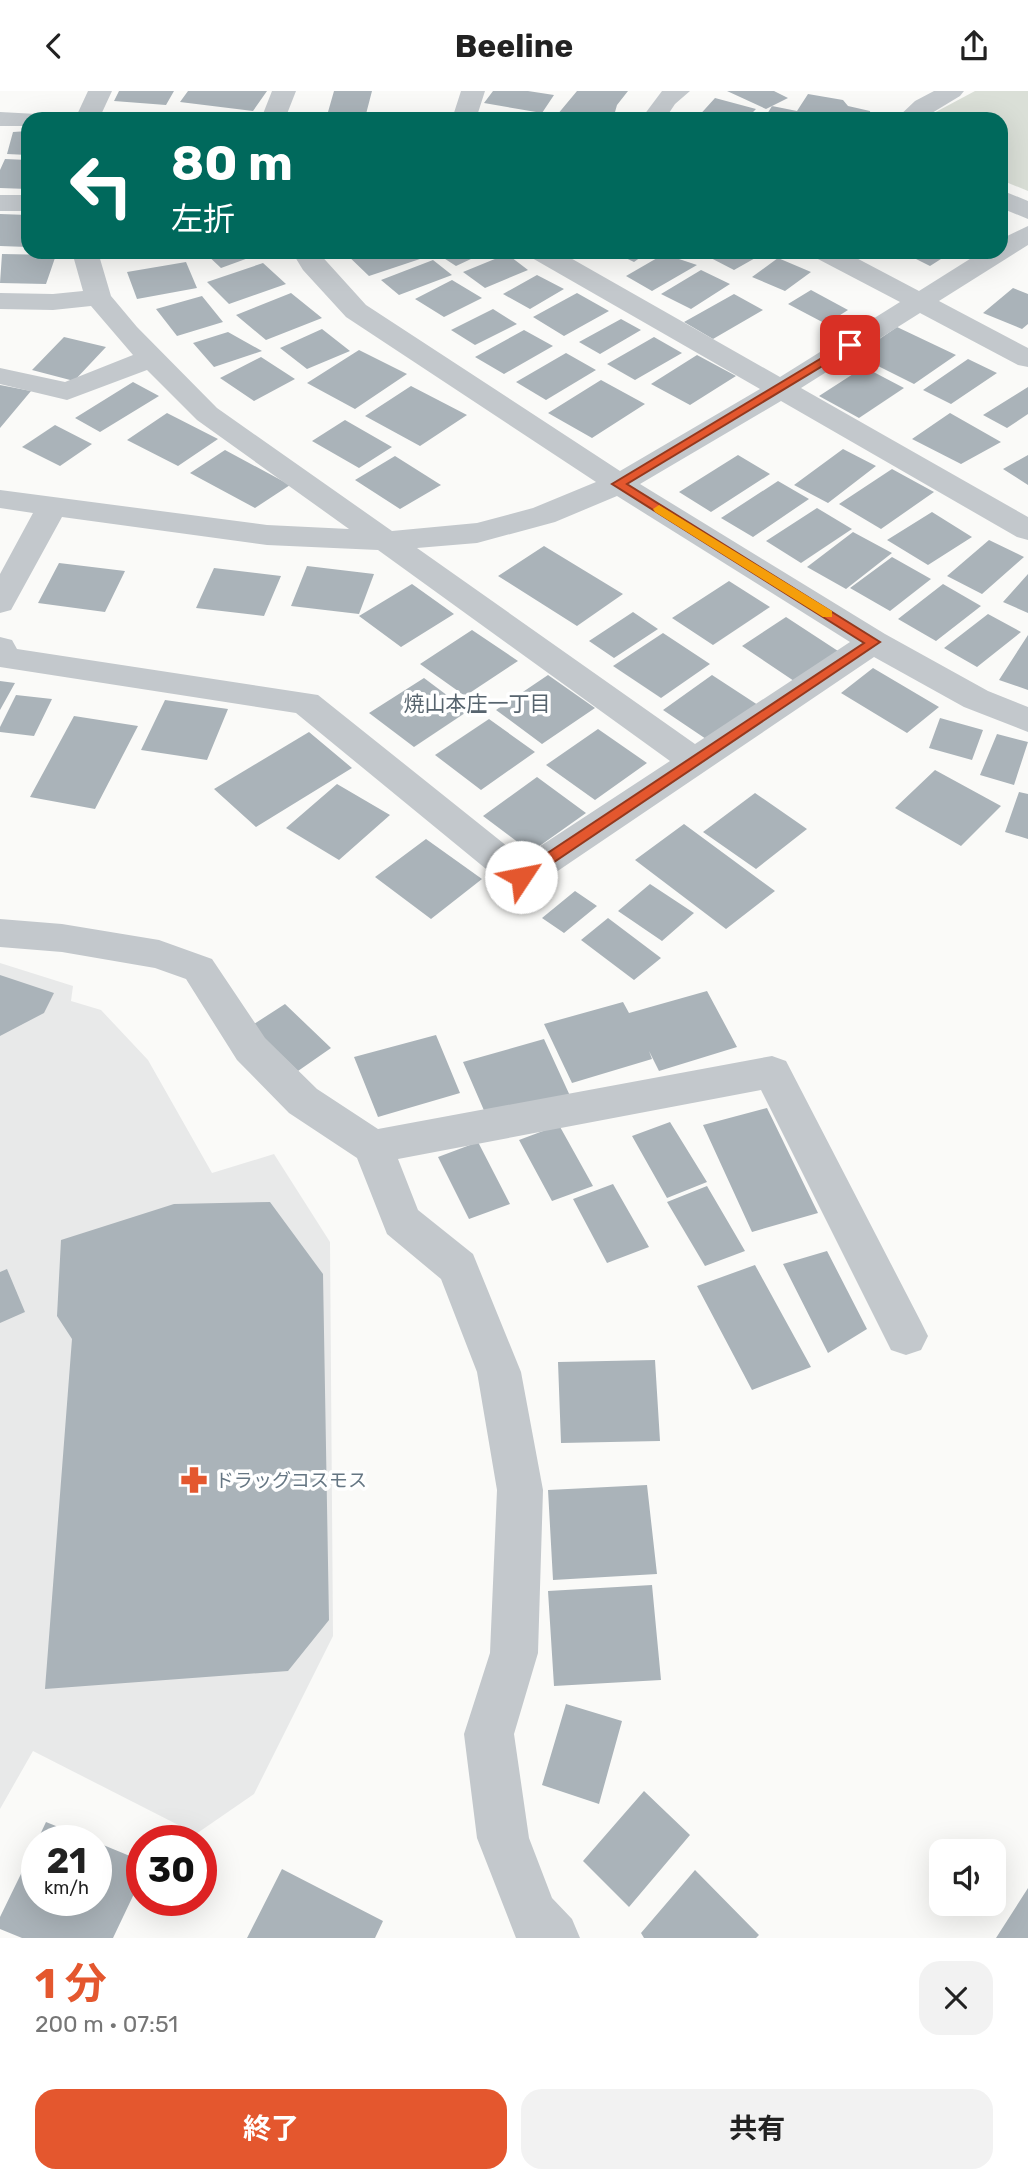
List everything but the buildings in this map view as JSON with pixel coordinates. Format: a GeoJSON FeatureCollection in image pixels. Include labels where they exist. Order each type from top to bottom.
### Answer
{"type":"FeatureCollection","features":[{"type":"Feature","properties":{"kind":"street"},"geometry":{"type":"LineString","coordinates":[[91,112],[100,91]]}},
{"type":"Feature","properties":{"kind":"street"},"geometry":{"type":"LineString","coordinates":[[276,112],[284,91]]}},
{"type":"Feature","properties":{"kind":"street"},"geometry":{"type":"LineString","coordinates":[[466,112],[473,91]]}},
{"type":"Feature","properties":{"kind":"street"},"geometry":{"type":"LineString","coordinates":[[658,112],[666,99],[678,91]]}},
{"type":"Feature","properties":{"kind":"street"},"geometry":{"type":"LineString","coordinates":[[916,112],[952,91]]}},
{"type":"Feature","properties":{"kind":"street"},"geometry":{"type":"LineString","coordinates":[[0,118],[21,119]]}},
{"type":"Feature","properties":{"kind":"street"},"geometry":{"type":"LineString","coordinates":[[1008,201],[1028,211]]}},
{"type":"Feature","properties":{"kind":"street"},"geometry":{"type":"LineString","coordinates":[[0,203],[21,203]]}},
{"type":"Feature","properties":{"kind":"street"},"geometry":{"type":"LineString","coordinates":[[1008,246],[1028,234]]}},
{"type":"Feature","properties":{"kind":"street"},"geometry":{"type":"LineString","coordinates":[[88,259],[98,297],[207,414],[695,761]]}},
{"type":"Feature","properties":{"kind":"street"},"geometry":{"type":"LineString","coordinates":[[309,259],[356,311],[619,484],[873,642],[975,699],[1028,720]]}},
{"type":"Feature","properties":{"kind":"street"},"geometry":{"type":"LineString","coordinates":[[553,259],[1028,530]]}},
{"type":"Feature","properties":{"kind":"street"},"geometry":{"type":"LineString","coordinates":[[838,259],[1028,359]]}},
{"type":"Feature","properties":{"kind":"street"},"geometry":{"type":"LineString","coordinates":[[0,499],[267,535],[385,541],[477,533],[544,515],[619,484],[780,389],[987,259]]}},
{"type":"Feature","properties":{"kind":"street"},"geometry":{"type":"LineString","coordinates":[[0,301],[53,302],[98,297]]}},
{"type":"Feature","properties":{"kind":"street"},"geometry":{"type":"LineString","coordinates":[[0,376],[67,391],[152,358]]}},
{"type":"Feature","properties":{"kind":"street"},"geometry":{"type":"LineString","coordinates":[[0,603],[52,506]]}},
{"type":"Feature","properties":{"kind":"street"},"geometry":{"type":"LineString","coordinates":[[0,648],[7,658],[306,703],[521,877],[873,642]]}},
{"type":"Feature","properties":{"kind":"street"},"geometry":{"type":"LineString","coordinates":[[0,933],[62,938],[159,954],[199,969],[251,1049],[303,1101],[373,1147],[402,1221],[458,1267],[499,1372],[520,1490],[514,1653],[489,1734],[503,1838],[532,1916],[553,1938]]}},
{"type":"Feature","properties":{"kind":"street"},"geometry":{"type":"LineString","coordinates":[[373,1147],[772,1072],[906,1336]]}},
{"type":"Feature","properties":{"kind":"shaded area"},"geometry":{"type":"Polygon","coordinates":[[[975,91],[1028,91],[1028,191],[1008,183],[1008,112],[936,112],[975,91]]]}},
{"type":"Feature","properties":{"kind":"shaded area"},"geometry":{"type":"Polygon","coordinates":[[[0,963],[73,986],[71,1001],[101,1010],[148,1060],[212,1173],[274,1154],[330,1242],[333,1636],[254,1794],[209,1825],[178,1825],[33,1751],[0,1809],[0,963]]]}},
{"type":"Feature","properties":{"kind":"slow traffic"},"geometry":{"type":"LineString","coordinates":[[659,509],[828,614]]}},
{"type":"Feature","properties":{"kind":"place","name":"ドラッグコスモス"},"geometry":{"type":"Point","coordinates":[194,1480]}},
{"type":"Feature","properties":{"kind":"district","name":"焼山本庄一丁目"},"geometry":{"type":"Point","coordinates":[477,704]}},
{"type":"Feature","properties":{"kind":"route"},"geometry":{"type":"LineString","coordinates":[[521,877],[873,642],[619,484],[850,345]]}}]}
